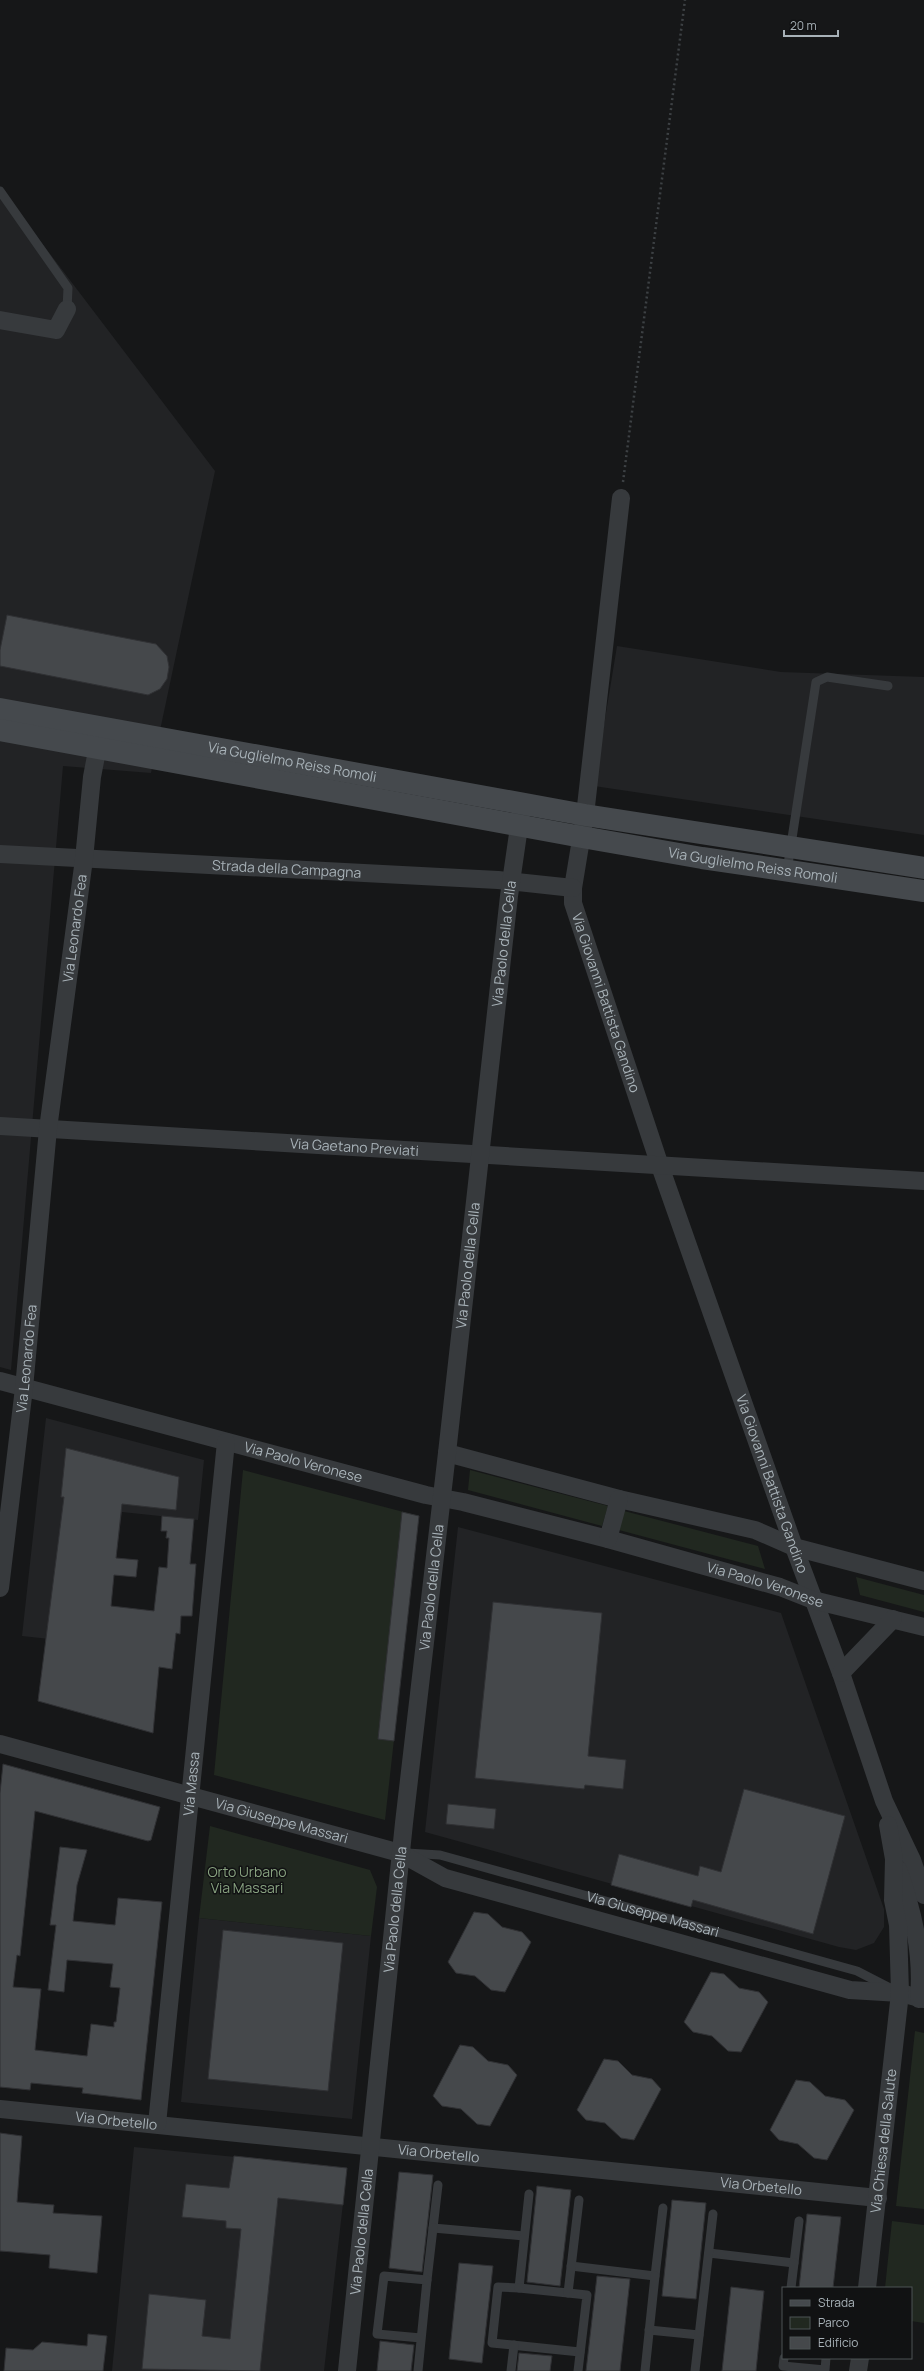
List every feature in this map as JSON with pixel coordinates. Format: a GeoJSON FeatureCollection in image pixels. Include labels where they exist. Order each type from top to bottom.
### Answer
{"type":"FeatureCollection","features":[{"type":"Feature","properties":{"kind":"main road","name":"Via Guglielmo Reiss Romoli"},"geometry":{"type":"LineString","coordinates":[[0,709],[100,738]]}},
{"type":"Feature","properties":{"kind":"main road","name":"Via Guglielmo Reiss Romoli"},"geometry":{"type":"LineString","coordinates":[[0,730],[100,738],[521,814],[585,816],[791,849],[924,868]]}},
{"type":"Feature","properties":{"kind":"main road","name":"Via Guglielmo Reiss Romoli"},"geometry":{"type":"LineString","coordinates":[[521,814],[582,837],[787,871],[924,891]]}},
{"type":"Feature","properties":{"kind":"street"},"geometry":{"type":"LineString","coordinates":[[0,320],[56,330],[67,309]]}},
{"type":"Feature","properties":{"kind":"street"},"geometry":{"type":"LineString","coordinates":[[582,837],[621,498]]}},
{"type":"Feature","properties":{"kind":"street","name":"Via Leonardo Fea"},"geometry":{"type":"LineString","coordinates":[[0,1588],[24,1388],[48,1129],[84,859],[92,777],[100,738]]}},
{"type":"Feature","properties":{"kind":"street","name":"Via Paolo della Cella"},"geometry":{"type":"LineString","coordinates":[[347,2371],[400,1853],[442,1500],[510,881],[521,814]]}},
{"type":"Feature","properties":{"kind":"street","name":"Via Giovanni Battista Gandino"},"geometry":{"type":"LineString","coordinates":[[582,837],[573,888],[573,903],[660,1166],[794,1547],[841,1672],[884,1801],[912,1860],[924,1895]]}},
{"type":"Feature","properties":{"kind":"street","name":"Strada della Campagna"},"geometry":{"type":"LineString","coordinates":[[0,854],[510,881],[573,888]]}},
{"type":"Feature","properties":{"kind":"street"},"geometry":{"type":"LineString","coordinates":[[0,1126],[48,1129]]}},
{"type":"Feature","properties":{"kind":"street","name":"Via Gaetano Previati"},"geometry":{"type":"LineString","coordinates":[[48,1129],[480,1153],[660,1166]]}},
{"type":"Feature","properties":{"kind":"street"},"geometry":{"type":"LineString","coordinates":[[660,1166],[924,1181]]}},
{"type":"Feature","properties":{"kind":"street","name":"Via Paolo Veronese"},"geometry":{"type":"LineString","coordinates":[[0,1382],[442,1500],[462,1502],[608,1540],[780,1587],[813,1600],[924,1627]]}},
{"type":"Feature","properties":{"kind":"street","name":"Via Massa"},"geometry":{"type":"LineString","coordinates":[[157,2124],[226,1442]]}},
{"type":"Feature","properties":{"kind":"street"},"geometry":{"type":"LineString","coordinates":[[447,1453],[619,1499],[755,1530],[794,1547],[924,1581]]}},
{"type":"Feature","properties":{"kind":"street"},"geometry":{"type":"LineString","coordinates":[[608,1540],[619,1499]]}},
{"type":"Feature","properties":{"kind":"street"},"geometry":{"type":"LineString","coordinates":[[841,1672],[893,1619]]}},
{"type":"Feature","properties":{"kind":"street","name":"Via Giuseppe Massari"},"geometry":{"type":"LineString","coordinates":[[0,1744],[400,1853],[445,1878],[850,1990],[900,1993],[922,1999]]}},
{"type":"Feature","properties":{"kind":"street","name":"Via Giovanni Battista Gandino"},"geometry":{"type":"LineString","coordinates":[[884,1801],[894,1859],[893,1900],[899,1939],[900,1993]]}},
{"type":"Feature","properties":{"kind":"street"},"geometry":{"type":"LineString","coordinates":[[894,1859],[912,1910],[916,1931],[922,1999]]}},
{"type":"Feature","properties":{"kind":"street","name":"Via Chiesa della Salute"},"geometry":{"type":"LineString","coordinates":[[868,2287],[900,1993]]}},
{"type":"Feature","properties":{"kind":"street","name":"Via Orbetello"},"geometry":{"type":"LineString","coordinates":[[0,2109],[878,2198]]}},
{"type":"Feature","properties":{"kind":"street"},"geometry":{"type":"LineString","coordinates":[[858,2371],[860,2359]]}},
{"type":"Feature","properties":{"kind":"lane"},"geometry":{"type":"LineString","coordinates":[[0,191],[68,288],[67,309]]}},
{"type":"Feature","properties":{"kind":"lane"},"geometry":{"type":"LineString","coordinates":[[787,871],[816,682],[828,677],[888,686]]}},
{"type":"Feature","properties":{"kind":"lane"},"geometry":{"type":"LineString","coordinates":[[418,2371],[438,2184]]}},
{"type":"Feature","properties":{"kind":"lane"},"geometry":{"type":"LineString","coordinates":[[519,2288],[529,2194]]}},
{"type":"Feature","properties":{"kind":"lane"},"geometry":{"type":"LineString","coordinates":[[568,2293],[579,2200]]}},
{"type":"Feature","properties":{"kind":"lane"},"geometry":{"type":"LineString","coordinates":[[645,2371],[663,2208]]}},
{"type":"Feature","properties":{"kind":"lane"},"geometry":{"type":"LineString","coordinates":[[695,2371],[713,2214]]}},
{"type":"Feature","properties":{"kind":"lane"},"geometry":{"type":"LineString","coordinates":[[791,2287],[799,2221]]}},
{"type":"Feature","properties":{"kind":"lane"},"geometry":{"type":"LineString","coordinates":[[433,2228],[524,2236]]}},
{"type":"Feature","properties":{"kind":"lane"},"geometry":{"type":"LineString","coordinates":[[709,2253],[794,2263]]}},
{"type":"Feature","properties":{"kind":"lane"},"geometry":{"type":"LineString","coordinates":[[571,2266],[655,2276]]}},
{"type":"Feature","properties":{"kind":"lane"},"geometry":{"type":"LineString","coordinates":[[421,2338],[377,2334],[384,2276],[427,2280]]}},
{"type":"Feature","properties":{"kind":"lane"},"geometry":{"type":"LineString","coordinates":[[578,2371],[587,2296],[498,2287],[492,2343],[580,2352]]}},
{"type":"Feature","properties":{"kind":"lane"},"geometry":{"type":"LineString","coordinates":[[649,2330],[699,2335]]}},
{"type":"Feature","properties":{"kind":"lane"},"geometry":{"type":"LineString","coordinates":[[511,2371],[514,2345]]}},
{"type":"Feature","properties":{"kind":"lane"},"geometry":{"type":"LineString","coordinates":[[783,2365],[825,2370],[826,2359]]}},
{"type":"Feature","properties":{"kind":"path"},"geometry":{"type":"LineString","coordinates":[[621,498],[685,0]]}},
{"type":"Feature","properties":{"kind":"shaded area"},"geometry":{"type":"Polygon","coordinates":[[[0,188],[215,471],[151,773],[63,766],[11,1370],[0,1367],[0,188]]]}},
{"type":"Feature","properties":{"kind":"shaded area"},"geometry":{"type":"Polygon","coordinates":[[[617,646],[781,672],[924,677],[924,835],[594,786],[617,646]]]}},
{"type":"Feature","properties":{"kind":"shaded area"},"geometry":{"type":"Polygon","coordinates":[[[46,1418],[204,1460],[198,1520],[122,1512],[105,1645],[22,1636],[46,1418]]]}},
{"type":"Feature","properties":{"kind":"shaded area"},"geometry":{"type":"Polygon","coordinates":[[[458,1527],[781,1613],[884,1909],[884,1927],[874,1943],[856,1950],[839,1947],[425,1832],[458,1527]]]}},
{"type":"Feature","properties":{"kind":"shaded area"},"geometry":{"type":"Polygon","coordinates":[[[199,1918],[371,1936],[352,2119],[181,2102],[199,1918]]]}},
{"type":"Feature","properties":{"kind":"shaded area"},"geometry":{"type":"Polygon","coordinates":[[[134,2147],[347,2168],[324,2371],[112,2371],[134,2147]]]}},
{"type":"Feature","properties":{"kind":"green space"},"geometry":{"type":"Polygon","coordinates":[[[243,1470],[419,1516],[385,1820],[214,1775],[243,1470]]]}},
{"type":"Feature","properties":{"kind":"green space"},"geometry":{"type":"Polygon","coordinates":[[[470,1470],[608,1506],[602,1526],[468,1490],[470,1470]]]}},
{"type":"Feature","properties":{"kind":"green space"},"geometry":{"type":"Polygon","coordinates":[[[624,1511],[758,1546],[765,1569],[619,1530],[624,1511]]]}},
{"type":"Feature","properties":{"kind":"green space"},"geometry":{"type":"Polygon","coordinates":[[[856,1577],[924,1595],[924,1612],[860,1595],[856,1577]]]}},
{"type":"Feature","properties":{"kind":"green space","name":"Orto Urbano Via Massari"},"geometry":{"type":"Polygon","coordinates":[[[210,1826],[370,1870],[377,1887],[371,1936],[199,1918],[210,1826]]]}},
{"type":"Feature","properties":{"kind":"green space"},"geometry":{"type":"Polygon","coordinates":[[[915,2031],[924,2033],[924,2209],[896,2206],[915,2031]]]}},
{"type":"Feature","properties":{"kind":"green space"},"geometry":{"type":"Polygon","coordinates":[[[892,2221],[924,2225],[924,2323],[912,2321],[912,2287],[885,2287],[892,2221]]]}},
{"type":"Feature","properties":{"kind":"building"},"geometry":{"type":"Polygon","coordinates":[[[7,615],[156,644],[167,656],[169,667],[167,679],[160,689],[148,695],[0,666],[0,650],[7,615]]]}},
{"type":"Feature","properties":{"kind":"building"},"geometry":{"type":"Polygon","coordinates":[[[66,1448],[179,1477],[176,1510],[122,1504],[116,1558],[138,1560],[136,1577],[114,1575],[111,1606],[154,1611],[159,1567],[167,1568],[169,1538],[166,1538],[167,1531],[161,1531],[162,1516],[194,1519],[190,1564],[196,1564],[192,1616],[181,1616],[180,1634],[176,1633],[172,1669],[159,1667],[153,1733],[38,1701],[64,1497],[61,1497],[66,1448]]]}},
{"type":"Feature","properties":{"kind":"building"},"geometry":{"type":"Polygon","coordinates":[[[402,1512],[419,1516],[394,1741],[378,1739],[402,1512]]]}},
{"type":"Feature","properties":{"kind":"building"},"geometry":{"type":"Polygon","coordinates":[[[493,1602],[602,1613],[588,1756],[626,1760],[623,1789],[585,1785],[584,1789],[475,1778],[493,1602]]]}},
{"type":"Feature","properties":{"kind":"building"},"geometry":{"type":"Polygon","coordinates":[[[3,1764],[160,1807],[151,1840],[148,1841],[35,1811],[20,1956],[17,1955],[13,1987],[41,1989],[35,2050],[87,2056],[91,2024],[114,2027],[114,2022],[116,2022],[120,1988],[110,1987],[113,1964],[67,1960],[64,1992],[48,1990],[56,1925],[50,1925],[60,1847],[87,1850],[77,1885],[73,1921],[115,1925],[118,1898],[162,1902],[141,2100],[82,2093],[83,2088],[31,2083],[30,2090],[0,2087],[0,1793],[3,1764]]]}},
{"type":"Feature","properties":{"kind":"building"},"geometry":{"type":"Polygon","coordinates":[[[744,1789],[845,1816],[813,1934],[693,1900],[691,1907],[611,1885],[619,1854],[698,1876],[700,1866],[721,1872],[744,1789]]]}},
{"type":"Feature","properties":{"kind":"building"},"geometry":{"type":"Polygon","coordinates":[[[448,1804],[496,1809],[494,1829],[446,1824],[448,1804]]]}},
{"type":"Feature","properties":{"kind":"building"},"geometry":{"type":"Polygon","coordinates":[[[474,1912],[488,1914],[502,1927],[522,1932],[531,1942],[505,1992],[491,1990],[475,1976],[456,1973],[448,1962],[474,1912]]]}},
{"type":"Feature","properties":{"kind":"building"},"geometry":{"type":"Polygon","coordinates":[[[223,1930],[343,1943],[328,2091],[208,2079],[223,1930]]]}},
{"type":"Feature","properties":{"kind":"building"},"geometry":{"type":"Polygon","coordinates":[[[711,1972],[724,1974],[739,1988],[759,1992],[768,2002],[741,2052],[728,2051],[712,2036],[693,2032],[684,2022],[711,1972]]]}},
{"type":"Feature","properties":{"kind":"building"},"geometry":{"type":"Polygon","coordinates":[[[460,2045],[473,2047],[488,2061],[508,2065],[517,2075],[490,2126],[477,2124],[461,2109],[442,2106],[433,2096],[460,2045]]]}},
{"type":"Feature","properties":{"kind":"building"},"geometry":{"type":"Polygon","coordinates":[[[604,2059],[618,2061],[632,2075],[652,2079],[661,2089],[634,2140],[621,2138],[605,2123],[586,2120],[577,2110],[604,2059]]]}},
{"type":"Feature","properties":{"kind":"building"},"geometry":{"type":"Polygon","coordinates":[[[796,2080],[810,2082],[825,2096],[845,2100],[854,2110],[827,2160],[814,2158],[798,2144],[779,2140],[770,2130],[796,2080]]]}},
{"type":"Feature","properties":{"kind":"building"},"geometry":{"type":"Polygon","coordinates":[[[0,2133],[22,2136],[17,2202],[54,2205],[53,2213],[102,2216],[97,2273],[49,2268],[50,2255],[0,2251],[0,2133]]]}},
{"type":"Feature","properties":{"kind":"building"},"geometry":{"type":"Polygon","coordinates":[[[234,2156],[347,2168],[343,2205],[278,2198],[260,2371],[142,2369],[149,2294],[206,2300],[202,2336],[230,2339],[241,2229],[226,2228],[226,2221],[182,2217],[186,2184],[229,2188],[234,2156]]]}},
{"type":"Feature","properties":{"kind":"building"},"geometry":{"type":"Polygon","coordinates":[[[399,2172],[433,2175],[422,2272],[389,2268],[399,2172]]]}},
{"type":"Feature","properties":{"kind":"building"},"geometry":{"type":"Polygon","coordinates":[[[537,2186],[571,2190],[560,2286],[527,2282],[537,2186]]]}},
{"type":"Feature","properties":{"kind":"building"},"geometry":{"type":"Polygon","coordinates":[[[672,2200],[706,2203],[696,2299],[662,2296],[672,2200]]]}},
{"type":"Feature","properties":{"kind":"building"},"geometry":{"type":"Polygon","coordinates":[[[807,2214],[841,2217],[833,2287],[799,2287],[807,2214]]]}},
{"type":"Feature","properties":{"kind":"building"},"geometry":{"type":"Polygon","coordinates":[[[459,2263],[493,2266],[482,2363],[449,2359],[459,2263]]]}},
{"type":"Feature","properties":{"kind":"building"},"geometry":{"type":"Polygon","coordinates":[[[597,2276],[630,2279],[620,2371],[586,2371],[597,2276]]]}},
{"type":"Feature","properties":{"kind":"building"},"geometry":{"type":"Polygon","coordinates":[[[731,2287],[764,2291],[756,2371],[722,2371],[731,2287]]]}},
{"type":"Feature","properties":{"kind":"building"},"geometry":{"type":"Polygon","coordinates":[[[88,2334],[107,2336],[103,2371],[4,2371],[6,2348],[33,2350],[42,2342],[87,2346],[88,2334]]]}},
{"type":"Feature","properties":{"kind":"building"},"geometry":{"type":"Polygon","coordinates":[[[380,2341],[414,2345],[411,2371],[377,2371],[380,2341]]]}},
{"type":"Feature","properties":{"kind":"building"},"geometry":{"type":"Polygon","coordinates":[[[519,2353],[552,2356],[550,2371],[517,2371],[519,2353]]]}}]}
